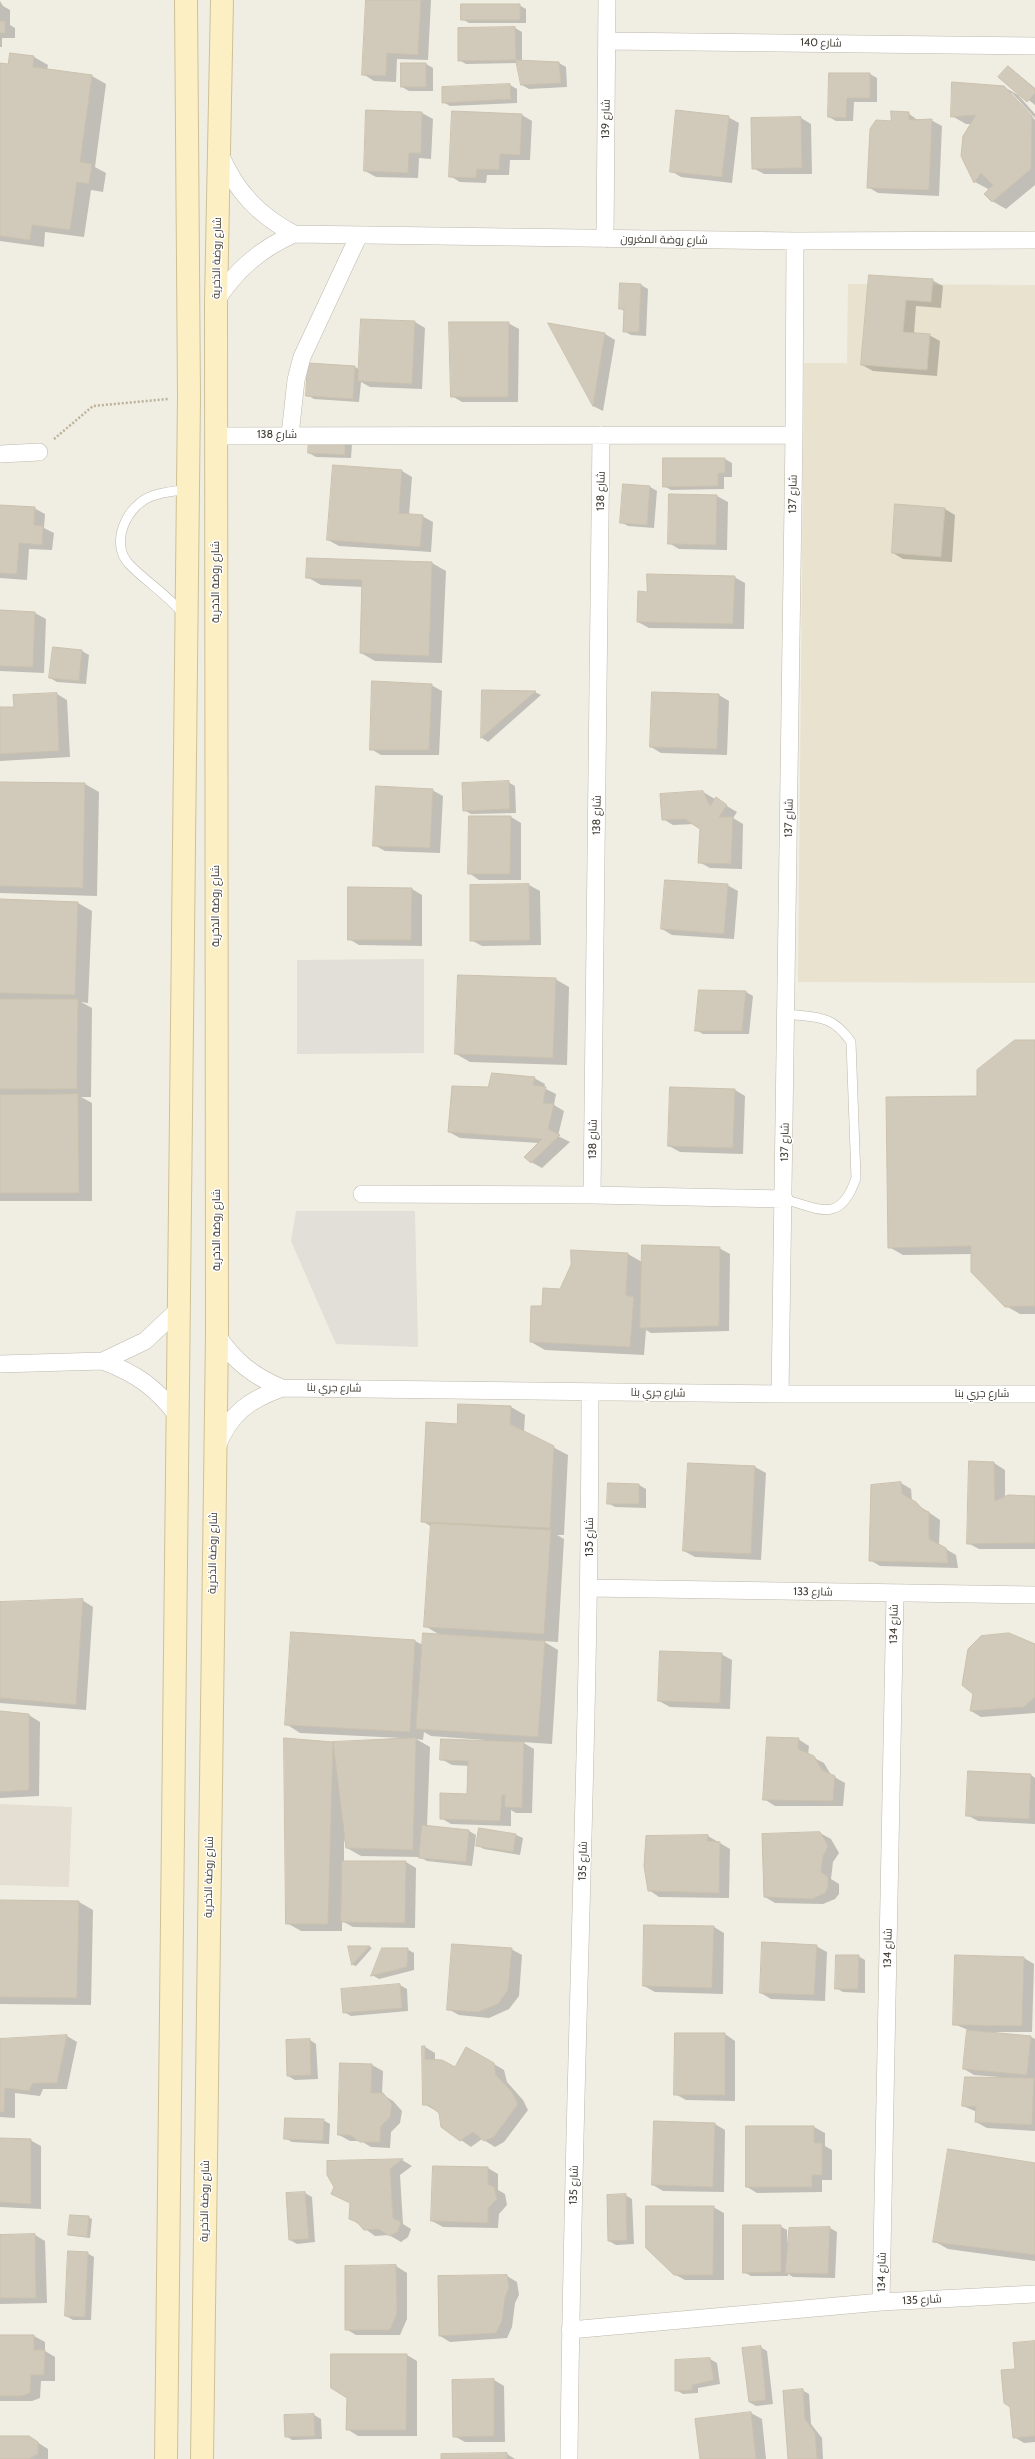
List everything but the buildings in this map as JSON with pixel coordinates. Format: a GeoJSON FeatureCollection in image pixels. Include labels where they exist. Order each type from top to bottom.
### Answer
{"type":"FeatureCollection","features":[{"type":"Feature","properties":{"kind":"street"},"geometry":{"type":"LineString","coordinates":[[166,2459],[189,397],[186,0]]}},
{"type":"Feature","properties":{"kind":"street","name":"شارع روضة الذخرية"},"geometry":{"type":"LineString","coordinates":[[202,2459],[214,1455],[217,1335],[216,301],[222,0]]}},
{"type":"Feature","properties":{"kind":"street","name":"شارع 139"},"geometry":{"type":"LineString","coordinates":[[605,239],[608,0]]}},
{"type":"Feature","properties":{"kind":"street","name":"شارع 140"},"geometry":{"type":"LineString","coordinates":[[607,41],[1035,46]]}},
{"type":"Feature","properties":{"kind":"street","name":"شارع روضة المغرون"},"geometry":{"type":"LineString","coordinates":[[220,152],[228,173],[245,198],[274,223],[294,234]]}},
{"type":"Feature","properties":{"kind":"street","name":"شارع روضة المغرون"},"geometry":{"type":"LineString","coordinates":[[216,301],[241,267],[275,242],[294,234],[794,241],[1035,240]]}},
{"type":"Feature","properties":{"kind":"street"},"geometry":{"type":"LineString","coordinates":[[290,435],[296,380],[302,357],[359,234]]}},
{"type":"Feature","properties":{"kind":"street","name":"شارع 137"},"geometry":{"type":"LineString","coordinates":[[780,1394],[794,435],[794,241]]}},
{"type":"Feature","properties":{"kind":"street","name":"شارع 138"},"geometry":{"type":"LineString","coordinates":[[592,1195],[602,435]]}},
{"type":"Feature","properties":{"kind":"street","name":"شارع 138"},"geometry":{"type":"LineString","coordinates":[[216,436],[794,435]]}},
{"type":"Feature","properties":{"kind":"street"},"geometry":{"type":"LineString","coordinates":[[0,454],[39,452]]}},
{"type":"Feature","properties":{"kind":"street"},"geometry":{"type":"LineString","coordinates":[[362,1194],[592,1195],[784,1199]]}},
{"type":"Feature","properties":{"kind":"street"},"geometry":{"type":"LineString","coordinates":[[103,1361],[145,1341],[179,1309]]}},
{"type":"Feature","properties":{"kind":"street","name":"شارع جري بنا"},"geometry":{"type":"LineString","coordinates":[[217,1335],[229,1353],[244,1368],[262,1380],[282,1388],[780,1394],[1035,1394]]}},
{"type":"Feature","properties":{"kind":"street"},"geometry":{"type":"LineString","coordinates":[[0,1364],[103,1361],[125,1369],[145,1381],[163,1397],[178,1415]]}},
{"type":"Feature","properties":{"kind":"street","name":"شارع جري بنا"},"geometry":{"type":"LineString","coordinates":[[214,1455],[223,1432],[238,1412],[258,1397],[282,1388]]}},
{"type":"Feature","properties":{"kind":"street","name":"شارع 135"},"geometry":{"type":"LineString","coordinates":[[569,2459],[570,2330],[590,1588],[590,1392]]}},
{"type":"Feature","properties":{"kind":"street","name":"شارع 133"},"geometry":{"type":"LineString","coordinates":[[590,1588],[1035,1596]]}},
{"type":"Feature","properties":{"kind":"street","name":"شارع 134"},"geometry":{"type":"LineString","coordinates":[[882,2302],[895,1594]]}},
{"type":"Feature","properties":{"kind":"street","name":"شارع 135"},"geometry":{"type":"LineString","coordinates":[[570,2330],[882,2302],[1035,2294]]}},
{"type":"Feature","properties":{"kind":"lane"},"geometry":{"type":"LineString","coordinates":[[186,618],[171,600],[128,563],[121,545],[122,528],[132,511],[141,503],[151,496],[188,489]]}},
{"type":"Feature","properties":{"kind":"lane"},"geometry":{"type":"LineString","coordinates":[[784,1199],[815,1208],[828,1209],[842,1206],[850,1194],[856,1178],[851,1042],[842,1028],[827,1019],[786,1014]]}},
{"type":"Feature","properties":{"kind":"path"},"geometry":{"type":"LineString","coordinates":[[39,452],[94,406],[189,397]]}},
{"type":"Feature","properties":{"kind":"shaded area"},"geometry":{"type":"Polygon","coordinates":[[[848,284],[1035,285],[1035,983],[798,982],[804,363],[847,363],[848,284]]]}},
{"type":"Feature","properties":{"kind":"shaded area"},"geometry":{"type":"Polygon","coordinates":[[[424,959],[424,1053],[297,1054],[297,960],[424,959]]]}},
{"type":"Feature","properties":{"kind":"shaded area"},"geometry":{"type":"Polygon","coordinates":[[[296,1211],[415,1211],[418,1347],[336,1344],[291,1241],[296,1211]]]}},
{"type":"Feature","properties":{"kind":"shaded area"},"geometry":{"type":"Polygon","coordinates":[[[0,1804],[72,1807],[69,1887],[0,1885],[0,1804]]]}}]}
